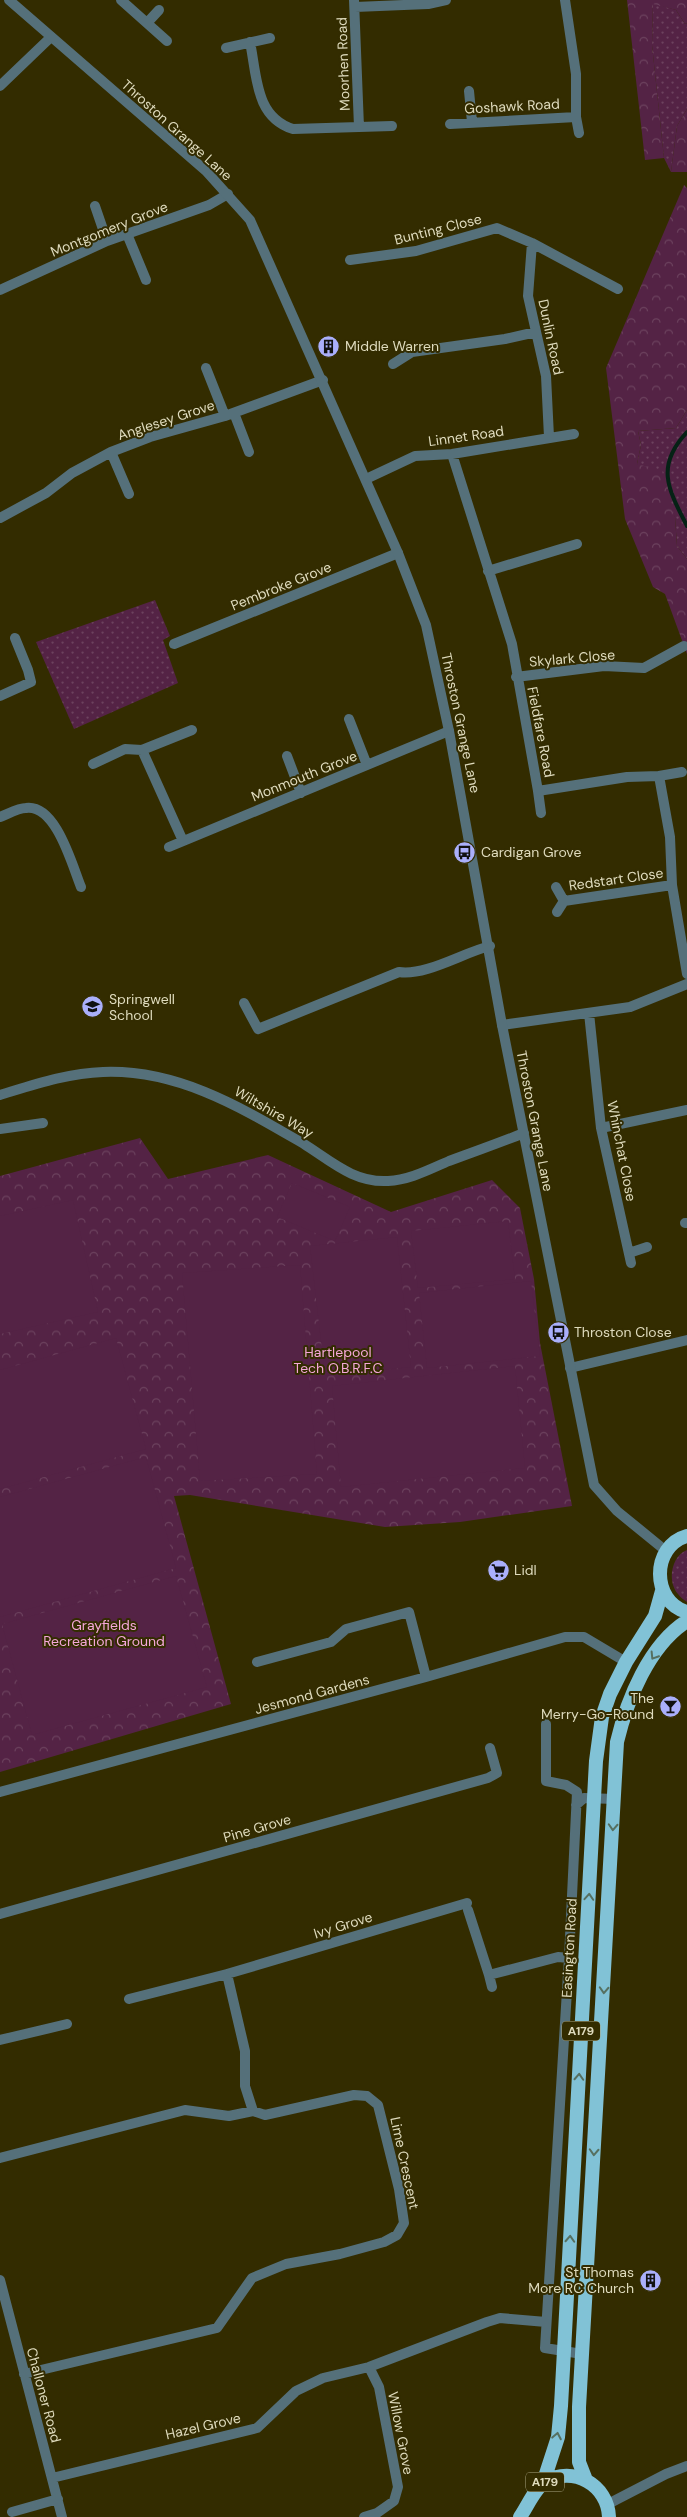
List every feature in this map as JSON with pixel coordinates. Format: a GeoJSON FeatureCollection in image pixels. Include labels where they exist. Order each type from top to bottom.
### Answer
{"type":"FeatureCollection","features":[{"type":"Feature","properties":{"kind":"highway"},"geometry":{"type":"LineString","coordinates":[[666,1551],[674,1543],[687,1536]]}},
{"type":"Feature","properties":{"kind":"highway","name":"Easington Road"},"geometry":{"type":"LineString","coordinates":[[543,2483],[558,2437],[596,1761],[602,1717],[610,1694],[626,1662],[655,1616],[662,1590],[659,1577],[661,1563],[666,1551]]}},
{"type":"Feature","properties":{"kind":"highway"},"geometry":{"type":"LineString","coordinates":[[662,1590],[670,1603],[687,1612]]}},
{"type":"Feature","properties":{"kind":"highway","name":"A179"},"geometry":{"type":"LineString","coordinates":[[586,2480],[579,2462],[578,2437],[617,1742],[626,1709],[639,1680],[669,1634],[687,1621]]}},
{"type":"Feature","properties":{"kind":"highway"},"geometry":{"type":"LineString","coordinates":[[587,1924],[608,1926]]}},
{"type":"Feature","properties":{"kind":"highway","name":"A179"},"geometry":{"type":"LineString","coordinates":[[520,2517],[543,2483],[575,2475],[598,2488],[608,2511]]}},
{"type":"Feature","properties":{"kind":"street","name":"Throston Grange Lane"},"geometry":{"type":"LineString","coordinates":[[9,0],[206,171],[250,220],[323,380],[398,553],[426,626],[449,731],[490,946],[502,1025],[594,1485],[617,1511],[666,1551]]}},
{"type":"Feature","properties":{"kind":"street"},"geometry":{"type":"LineString","coordinates":[[121,0],[167,41]]}},
{"type":"Feature","properties":{"kind":"street"},"geometry":{"type":"LineString","coordinates":[[354,4],[428,4],[446,0]]}},
{"type":"Feature","properties":{"kind":"street","name":"Goshawk Road"},"geometry":{"type":"LineString","coordinates":[[565,0],[576,74],[576,117],[579,133]]}},
{"type":"Feature","properties":{"kind":"street","name":"Moorhen Road"},"geometry":{"type":"LineString","coordinates":[[354,4],[359,127]]}},
{"type":"Feature","properties":{"kind":"street"},"geometry":{"type":"LineString","coordinates":[[147,23],[160,10]]}},
{"type":"Feature","properties":{"kind":"street"},"geometry":{"type":"LineString","coordinates":[[0,86],[51,37]]}},
{"type":"Feature","properties":{"kind":"street"},"geometry":{"type":"LineString","coordinates":[[226,48],[270,38]]}},
{"type":"Feature","properties":{"kind":"street"},"geometry":{"type":"LineString","coordinates":[[250,42],[263,104],[274,120],[293,130],[392,126]]}},
{"type":"Feature","properties":{"kind":"street"},"geometry":{"type":"LineString","coordinates":[[470,90],[472,122]]}},
{"type":"Feature","properties":{"kind":"street","name":"Goshawk Road"},"geometry":{"type":"LineString","coordinates":[[450,124],[576,117]]}},
{"type":"Feature","properties":{"kind":"street","name":"Montgomery Grove"},"geometry":{"type":"LineString","coordinates":[[0,290],[107,241],[209,205],[228,194]]}},
{"type":"Feature","properties":{"kind":"street"},"geometry":{"type":"LineString","coordinates":[[95,206],[107,241]]}},
{"type":"Feature","properties":{"kind":"street","name":"Bunting Close"},"geometry":{"type":"LineString","coordinates":[[350,260],[416,251],[497,228],[532,242],[618,289]]}},
{"type":"Feature","properties":{"kind":"street"},"geometry":{"type":"LineString","coordinates":[[127,234],[146,280]]}},
{"type":"Feature","properties":{"kind":"street","name":"Dunlin Road"},"geometry":{"type":"LineString","coordinates":[[532,242],[528,296],[546,376],[550,436]]}},
{"type":"Feature","properties":{"kind":"street"},"geometry":{"type":"LineString","coordinates":[[393,364],[412,352],[536,332]]}},
{"type":"Feature","properties":{"kind":"street"},"geometry":{"type":"LineString","coordinates":[[206,368],[249,452]]}},
{"type":"Feature","properties":{"kind":"street","name":"Anglesey Grove"},"geometry":{"type":"LineString","coordinates":[[0,518],[46,493],[72,473],[111,452],[150,437],[229,414],[323,380]]}},
{"type":"Feature","properties":{"kind":"street","name":"Linnet Road"},"geometry":{"type":"LineString","coordinates":[[366,480],[415,456],[452,454],[550,436],[574,434]]}},
{"type":"Feature","properties":{"kind":"street"},"geometry":{"type":"LineString","coordinates":[[111,452],[129,494]]}},
{"type":"Feature","properties":{"kind":"street","name":"Fieldfare Road"},"geometry":{"type":"LineString","coordinates":[[452,454],[512,644],[516,677],[538,791],[627,777],[659,776],[682,772]]}},
{"type":"Feature","properties":{"kind":"street"},"geometry":{"type":"LineString","coordinates":[[488,571],[577,544]]}},
{"type":"Feature","properties":{"kind":"street","name":"Pembroke Grove"},"geometry":{"type":"LineString","coordinates":[[174,644],[398,553]]}},
{"type":"Feature","properties":{"kind":"street"},"geometry":{"type":"LineString","coordinates":[[0,696],[31,682],[15,638]]}},
{"type":"Feature","properties":{"kind":"street","name":"Skylark Close"},"geometry":{"type":"LineString","coordinates":[[516,677],[604,666],[644,668],[684,646]]}},
{"type":"Feature","properties":{"kind":"street"},"geometry":{"type":"LineString","coordinates":[[348,719],[367,765]]}},
{"type":"Feature","properties":{"kind":"street"},"geometry":{"type":"LineString","coordinates":[[93,764],[125,750],[142,750],[192,730]]}},
{"type":"Feature","properties":{"kind":"street","name":"Monmouth Grove"},"geometry":{"type":"LineString","coordinates":[[169,847],[449,731]]}},
{"type":"Feature","properties":{"kind":"street"},"geometry":{"type":"LineString","coordinates":[[142,750],[183,841]]}},
{"type":"Feature","properties":{"kind":"street"},"geometry":{"type":"LineString","coordinates":[[286,756],[301,792]]}},
{"type":"Feature","properties":{"kind":"street"},"geometry":{"type":"LineString","coordinates":[[659,776],[670,837],[672,885],[687,974]]}},
{"type":"Feature","properties":{"kind":"street"},"geometry":{"type":"LineString","coordinates":[[538,791],[541,813]]}},
{"type":"Feature","properties":{"kind":"street"},"geometry":{"type":"LineString","coordinates":[[0,817],[26,808],[47,815],[55,825],[81,887]]}},
{"type":"Feature","properties":{"kind":"street","name":"Redstart Close"},"geometry":{"type":"LineString","coordinates":[[564,901],[672,885]]}},
{"type":"Feature","properties":{"kind":"street"},"geometry":{"type":"LineString","coordinates":[[556,887],[564,901],[557,912]]}},
{"type":"Feature","properties":{"kind":"street"},"geometry":{"type":"LineString","coordinates":[[244,1003],[258,1028],[399,972],[412,974],[472,950],[490,946]]}},
{"type":"Feature","properties":{"kind":"street"},"geometry":{"type":"LineString","coordinates":[[502,1025],[630,1007],[687,984]]}},
{"type":"Feature","properties":{"kind":"street","name":"Whinchat Close"},"geometry":{"type":"LineString","coordinates":[[589,1013],[600,1128],[630,1258],[646,1247]]}},
{"type":"Feature","properties":{"kind":"street","name":"Wiltshire Way"},"geometry":{"type":"LineString","coordinates":[[0,1095],[40,1083],[103,1072],[162,1078],[234,1104],[305,1145],[350,1175],[376,1181],[389,1181],[410,1177],[524,1133]]}},
{"type":"Feature","properties":{"kind":"street"},"geometry":{"type":"LineString","coordinates":[[600,1128],[687,1110]]}},
{"type":"Feature","properties":{"kind":"street"},"geometry":{"type":"LineString","coordinates":[[0,1129],[43,1123]]}},
{"type":"Feature","properties":{"kind":"street"},"geometry":{"type":"LineString","coordinates":[[570,1368],[687,1340]]}},
{"type":"Feature","properties":{"kind":"street"},"geometry":{"type":"LineString","coordinates":[[258,1662],[331,1642],[346,1629],[409,1612],[426,1677]]}},
{"type":"Feature","properties":{"kind":"street","name":"Jesmond Gardens"},"geometry":{"type":"LineString","coordinates":[[0,1792],[426,1677],[565,1637],[584,1637],[626,1662]]}},
{"type":"Feature","properties":{"kind":"street","name":"Easington Road"},"geometry":{"type":"LineString","coordinates":[[546,1724],[546,1781],[566,1785],[577,1792],[570,1958],[562,2044],[545,2348],[582,2354]]}},
{"type":"Feature","properties":{"kind":"street","name":"Pine Grove"},"geometry":{"type":"LineString","coordinates":[[0,1914],[488,1778],[496,1773],[490,1748]]}},
{"type":"Feature","properties":{"kind":"street"},"geometry":{"type":"LineString","coordinates":[[576,1805],[584,1798],[615,1799]]}},
{"type":"Feature","properties":{"kind":"street","name":"Ivy Grove"},"geometry":{"type":"LineString","coordinates":[[128,1999],[226,1974],[467,1906],[489,1975]]}},
{"type":"Feature","properties":{"kind":"street"},"geometry":{"type":"LineString","coordinates":[[492,1987],[489,1975],[558,1957],[570,1958]]}},
{"type":"Feature","properties":{"kind":"street"},"geometry":{"type":"LineString","coordinates":[[226,1974],[245,2051],[245,2086],[253,2110]]}},
{"type":"Feature","properties":{"kind":"street"},"geometry":{"type":"LineString","coordinates":[[0,2040],[66,2024]]}},
{"type":"Feature","properties":{"kind":"street","name":"Lime Crescent"},"geometry":{"type":"LineString","coordinates":[[0,2158],[185,2110],[230,2116],[253,2110],[265,2115],[354,2095],[368,2096],[378,2105],[399,2189],[404,2223],[397,2235],[384,2242],[340,2254],[286,2264],[252,2278],[217,2328],[24,2374]]}},
{"type":"Feature","properties":{"kind":"street","name":"Challoner Road"},"geometry":{"type":"LineString","coordinates":[[0,2280],[62,2517]]}},
{"type":"Feature","properties":{"kind":"street","name":"Hazel Grove"},"geometry":{"type":"LineString","coordinates":[[52,2478],[257,2428],[296,2391],[323,2378],[369,2366],[487,2322],[500,2318],[546,2322]]}},
{"type":"Feature","properties":{"kind":"street","name":"Willow Grove"},"geometry":{"type":"LineString","coordinates":[[364,2517],[377,2513],[394,2501],[398,2487],[379,2387],[369,2366]]}},
{"type":"Feature","properties":{"kind":"street"},"geometry":{"type":"LineString","coordinates":[[608,2511],[666,2474],[687,2466]]}},
{"type":"Feature","properties":{"kind":"street"},"geometry":{"type":"LineString","coordinates":[[12,2512],[58,2499]]}},
{"type":"Feature","properties":{"kind":"green space"},"geometry":{"type":"Polygon","coordinates":[[[627,0],[687,0],[687,23],[685,24],[676,10],[653,4],[652,45],[664,158],[645,160],[627,0]]]}},
{"type":"Feature","properties":{"kind":"green space"},"geometry":{"type":"Polygon","coordinates":[[[653,3],[676,10],[685,24],[687,23],[687,109],[677,126],[671,172],[664,158],[652,45],[653,3]]]}},
{"type":"Feature","properties":{"kind":"green space"},"geometry":{"type":"Polygon","coordinates":[[[687,109],[687,172],[671,172],[677,126],[687,109]]]}},
{"type":"Feature","properties":{"kind":"green space"},"geometry":{"type":"Polygon","coordinates":[[[684,185],[687,188],[687,410],[676,428],[638,431],[641,445],[637,464],[662,471],[675,517],[677,546],[687,559],[687,654],[665,594],[653,587],[625,519],[606,368],[684,185]]]}},
{"type":"Feature","properties":{"kind":"green space"},"geometry":{"type":"Polygon","coordinates":[[[687,410],[687,559],[677,546],[675,517],[637,464],[641,445],[638,431],[676,428],[687,410]]]}},
{"type":"Feature","properties":{"kind":"green space"},"geometry":{"type":"Polygon","coordinates":[[[155,600],[170,636],[163,640],[178,683],[74,729],[36,642],[155,600]]]}},
{"type":"Feature","properties":{"kind":"green space"},"geometry":{"type":"Polygon","coordinates":[[[140,1138],[168,1179],[268,1155],[391,1212],[492,1180],[520,1208],[534,1279],[540,1343],[572,1506],[460,1522],[385,1527],[190,1495],[174,1496],[231,1704],[0,1772],[0,1176],[140,1138]]]}},
{"type":"Feature","properties":{"kind":"green space"},"geometry":{"type":"Polygon","coordinates":[[[292,1183],[350,1207],[335,1241],[277,1217],[292,1183]]]}},
{"type":"Feature","properties":{"kind":"green space"},"geometry":{"type":"Polygon","coordinates":[[[73,1200],[98,1312],[0,1334],[0,1216],[73,1200]]]}},
{"type":"Feature","properties":{"kind":"green space"},"geometry":{"type":"Polygon","coordinates":[[[508,1221],[515,1279],[418,1288],[411,1231],[508,1221]]]}},
{"type":"Feature","properties":{"kind":"green space","name":"Hartlepool Tech O.B.R.F.C"},"geometry":{"type":"Polygon","coordinates":[[[397,1237],[411,1367],[325,1376],[310,1246],[397,1237]]]}},
{"type":"Feature","properties":{"kind":"green space"},"geometry":{"type":"Polygon","coordinates":[[[300,1265],[317,1474],[200,1481],[182,1273],[300,1265]]]}},
{"type":"Feature","properties":{"kind":"green space"},"geometry":{"type":"Polygon","coordinates":[[[531,1281],[540,1356],[427,1368],[419,1293],[531,1281]]]}},
{"type":"Feature","properties":{"kind":"green space"},"geometry":{"type":"Polygon","coordinates":[[[116,1338],[146,1449],[0,1489],[0,1370],[116,1338]]]}},
{"type":"Feature","properties":{"kind":"green space"},"geometry":{"type":"Polygon","coordinates":[[[515,1366],[525,1468],[341,1487],[332,1386],[515,1366]]]}},
{"type":"Feature","properties":{"kind":"green space"},"geometry":{"type":"Polygon","coordinates":[[[146,1457],[176,1568],[0,1617],[0,1497],[146,1457]]]}},
{"type":"Feature","properties":{"kind":"green space"},"geometry":{"type":"Polygon","coordinates":[[[687,1550],[687,1602],[675,1589],[672,1570],[677,1558],[687,1550]]]}},
{"type":"Feature","properties":{"kind":"green space","name":"Grayfields Recreation Ground"},"geometry":{"type":"Polygon","coordinates":[[[176,1576],[207,1687],[32,1735],[2,1624],[176,1576]]]}},
{"type":"Feature","properties":{"kind":"waterway"},"geometry":{"type":"LineString","coordinates":[[687,432],[677,444],[668,467],[670,489],[687,526]]}},
{"type":"Feature","properties":{"kind":"place","name":"Middle Warren"},"geometry":{"type":"Point","coordinates":[329,346]}},
{"type":"Feature","properties":{"kind":"place","name":"Cardigan Grove"},"geometry":{"type":"Point","coordinates":[465,852]}},
{"type":"Feature","properties":{"kind":"place","name":"Springwell School"},"geometry":{"type":"Point","coordinates":[93,1007]}},
{"type":"Feature","properties":{"kind":"place","name":"Throston Close"},"geometry":{"type":"Point","coordinates":[558,1332]}},
{"type":"Feature","properties":{"kind":"place","name":"Lidl"},"geometry":{"type":"Point","coordinates":[498,1570]}},
{"type":"Feature","properties":{"kind":"place","name":"The Merry-Go-Round"},"geometry":{"type":"Point","coordinates":[670,1706]}},
{"type":"Feature","properties":{"kind":"place","name":"St Thomas More RC Church"},"geometry":{"type":"Point","coordinates":[650,2280]}}]}
